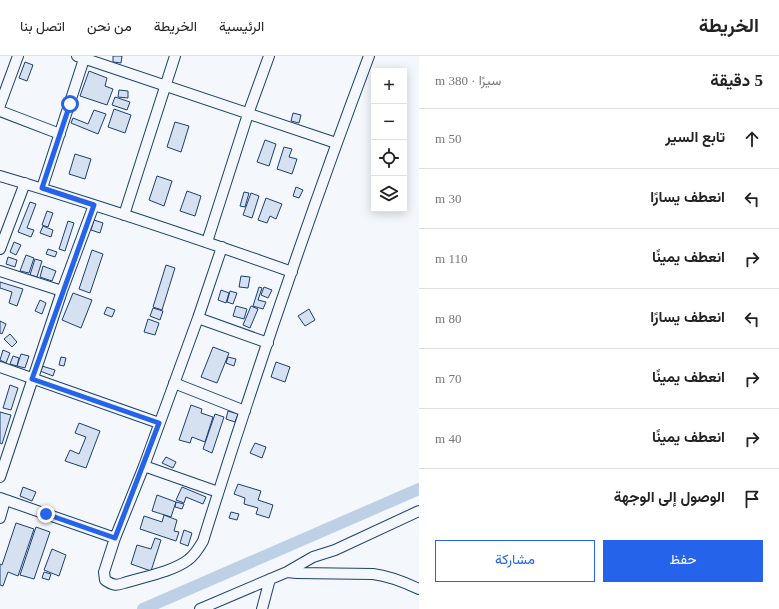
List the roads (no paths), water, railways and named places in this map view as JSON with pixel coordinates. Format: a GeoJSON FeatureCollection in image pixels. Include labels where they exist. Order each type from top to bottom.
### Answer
{"type":"FeatureCollection","features":[{"type":"Feature","properties":{"kind":"street"},"geometry":{"type":"LineString","coordinates":[[0,105],[18,56]]}},
{"type":"Feature","properties":{"kind":"street"},"geometry":{"type":"LineString","coordinates":[[124,215],[175,56]]}},
{"type":"Feature","properties":{"kind":"street"},"geometry":{"type":"LineString","coordinates":[[207,242],[248,114],[269,56]]}},
{"type":"Feature","properties":{"kind":"street"},"geometry":{"type":"LineString","coordinates":[[222,247],[198,318],[144,466],[115,538],[104,572],[105,580],[112,584],[117,585],[124,583],[172,568],[188,561],[196,553],[203,541],[245,411],[336,143],[369,56]]}},
{"type":"Feature","properties":{"kind":"street"},"geometry":{"type":"LineString","coordinates":[[42,188],[60,134],[82,57],[336,143]]}},
{"type":"Feature","properties":{"kind":"street"},"geometry":{"type":"LineString","coordinates":[[0,111],[60,134]]}},
{"type":"Feature","properties":{"kind":"street"},"geometry":{"type":"LineString","coordinates":[[0,176],[42,188],[207,242],[292,272]]}},
{"type":"Feature","properties":{"kind":"street"},"geometry":{"type":"LineString","coordinates":[[0,249],[25,183]]}},
{"type":"Feature","properties":{"kind":"street"},"geometry":{"type":"LineString","coordinates":[[0,477],[62,291],[94,205]]}},
{"type":"Feature","properties":{"kind":"street"},"geometry":{"type":"LineString","coordinates":[[0,271],[62,291]]}},
{"type":"Feature","properties":{"kind":"street"},"geometry":{"type":"LineString","coordinates":[[198,318],[268,343]]}},
{"type":"Feature","properties":{"kind":"street"},"geometry":{"type":"LineString","coordinates":[[0,367],[159,423]]}},
{"type":"Feature","properties":{"kind":"street"},"geometry":{"type":"LineString","coordinates":[[174,383],[245,411]]}},
{"type":"Feature","properties":{"kind":"street"},"geometry":{"type":"LineString","coordinates":[[144,466],[218,492]]}},
{"type":"Feature","properties":{"kind":"street"},"geometry":{"type":"LineString","coordinates":[[0,518],[3,499],[115,538]]}},
{"type":"Feature","properties":{"kind":"street"},"geometry":{"type":"LineString","coordinates":[[200,609],[287,572],[313,557],[335,550],[419,511]]}},
{"type":"Feature","properties":{"kind":"street"},"geometry":{"type":"LineString","coordinates":[[287,572],[384,575],[395,578],[419,589]]}},
{"type":"Feature","properties":{"kind":"street"},"geometry":{"type":"LineString","coordinates":[[262,609],[270,579]]}},
{"type":"Feature","properties":{"kind":"waterway"},"geometry":{"type":"LineString","coordinates":[[143,609],[419,489]]}}]}
